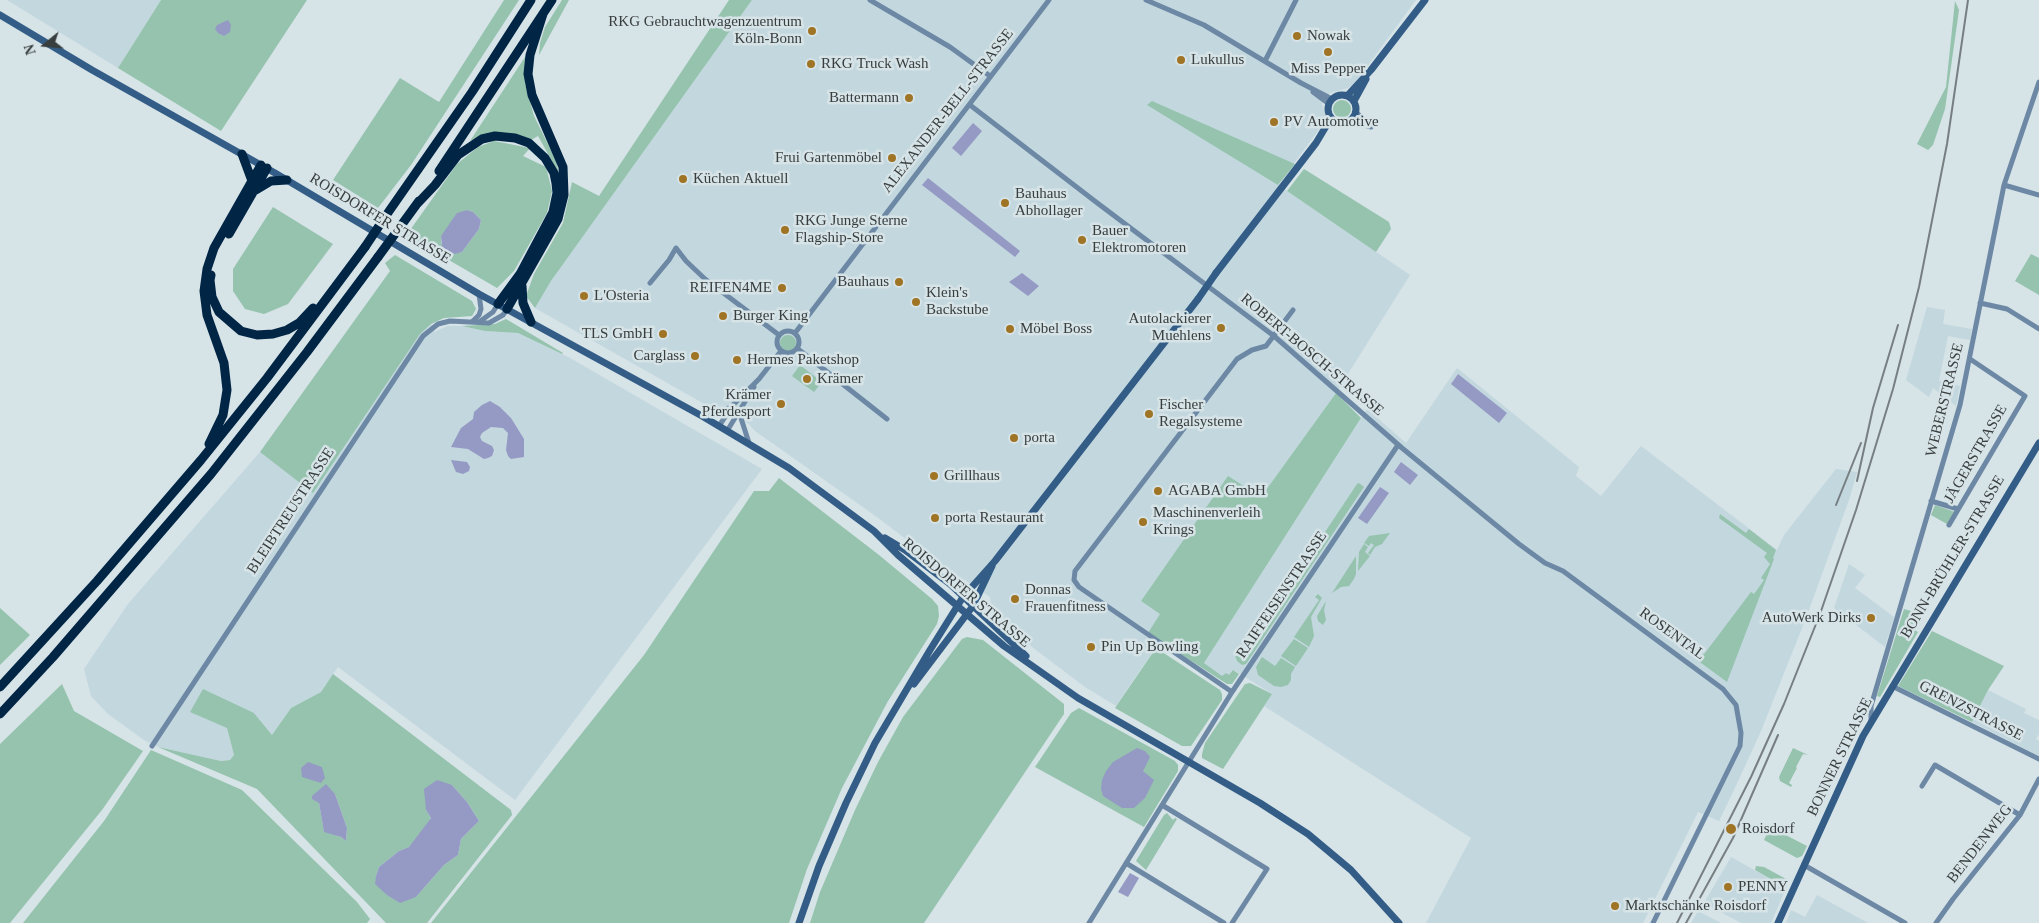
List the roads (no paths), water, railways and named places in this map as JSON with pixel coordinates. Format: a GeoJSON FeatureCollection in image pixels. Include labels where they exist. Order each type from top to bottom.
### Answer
{"type":"FeatureCollection","features":[{"type":"Feature","properties":{"kind":"highway"},"geometry":{"type":"LineString","coordinates":[[0,687],[97,581],[201,460],[267,378],[365,247],[472,92],[531,0]]}},
{"type":"Feature","properties":{"kind":"highway"},"geometry":{"type":"LineString","coordinates":[[0,714],[53,657],[211,474],[307,352],[417,204],[552,0]]}},
{"type":"Feature","properties":{"kind":"highway"},"geometry":{"type":"LineString","coordinates":[[507,309],[558,219],[564,196],[563,168],[532,95],[528,74],[530,55],[543,14]]}},
{"type":"Feature","properties":{"kind":"highway"},"geometry":{"type":"LineString","coordinates":[[417,204],[435,185],[458,155],[474,142],[482,139],[495,136],[515,138],[529,143],[545,158],[554,173],[556,183],[557,193],[553,212],[520,274],[498,304]]}},
{"type":"Feature","properties":{"kind":"highway"},"geometry":{"type":"LineString","coordinates":[[242,154],[252,181]]}},
{"type":"Feature","properties":{"kind":"highway"},"geometry":{"type":"LineString","coordinates":[[264,167],[254,192],[215,258],[210,280],[212,297],[219,312],[241,331],[257,335],[273,334],[288,330],[299,323],[319,300],[336,285]]}},
{"type":"Feature","properties":{"kind":"highway"},"geometry":{"type":"LineString","coordinates":[[201,460],[223,415],[227,390],[224,363],[207,315],[204,291],[207,269],[214,248],[252,181],[264,167]]}},
{"type":"Feature","properties":{"kind":"highway"},"geometry":{"type":"LineString","coordinates":[[254,192],[263,184],[271,181],[287,180]]}},
{"type":"Feature","properties":{"kind":"highway"},"geometry":{"type":"LineString","coordinates":[[522,283],[523,303],[531,322]]}},
{"type":"Feature","properties":{"kind":"main road"},"geometry":{"type":"LineString","coordinates":[[1347,96],[1371,70],[1425,0]]}},
{"type":"Feature","properties":{"kind":"main road","name":"ROISDORFER STRASSE"},"geometry":{"type":"LineString","coordinates":[[0,15],[92,70],[287,180],[480,294],[749,443],[823,492],[874,531],[905,550],[950,584],[1042,672]]}},
{"type":"Feature","properties":{"kind":"main road"},"geometry":{"type":"LineString","coordinates":[[1354,101],[1347,96],[1338,96],[1331,101],[1328,111],[1334,120],[1344,124],[1350,121],[1356,112],[1354,101],[1371,70]]}},
{"type":"Feature","properties":{"kind":"main road"},"geometry":{"type":"LineString","coordinates":[[799,923],[819,866],[846,803],[875,743],[963,597],[995,561],[1334,120]]}},
{"type":"Feature","properties":{"kind":"main road","name":"BONN-BRÜHLER-STRASSE"},"geometry":{"type":"LineString","coordinates":[[1892,686],[2039,443]]}},
{"type":"Feature","properties":{"kind":"main road","name":"ROISDORFER STRASSE"},"geometry":{"type":"LineString","coordinates":[[874,531],[898,555],[1004,646],[1078,698],[1189,760],[1260,802],[1308,834],[1351,870],[1399,923]]}},
{"type":"Feature","properties":{"kind":"main road"},"geometry":{"type":"LineString","coordinates":[[900,702],[973,606],[995,561]]}},
{"type":"Feature","properties":{"kind":"main road","name":"BONNER STRASSE"},"geometry":{"type":"LineString","coordinates":[[1778,923],[1841,782],[1871,722],[1892,686]]}},
{"type":"Feature","properties":{"kind":"street"},"geometry":{"type":"LineString","coordinates":[[870,0],[950,47],[990,76]]}},
{"type":"Feature","properties":{"kind":"street","name":"ALEXANDER-BELL-STRASSE"},"geometry":{"type":"LineString","coordinates":[[795,333],[1050,0]]}},
{"type":"Feature","properties":{"kind":"street"},"geometry":{"type":"LineString","coordinates":[[1146,0],[1204,25],[1331,101]]}},
{"type":"Feature","properties":{"kind":"street"},"geometry":{"type":"LineString","coordinates":[[1265,61],[1296,0]]}},
{"type":"Feature","properties":{"kind":"street","name":"WEBERSTRASSE"},"geometry":{"type":"LineString","coordinates":[[1871,722],[1871,706],[1960,405],[2004,185],[2036,99],[2039,82]]}},
{"type":"Feature","properties":{"kind":"street","name":"ROBERT-BOSCH-STRASSE"},"geometry":{"type":"LineString","coordinates":[[970,104],[1274,336],[1398,445]]}},
{"type":"Feature","properties":{"kind":"street"},"geometry":{"type":"LineString","coordinates":[[1350,121],[1371,127],[1356,112]]}},
{"type":"Feature","properties":{"kind":"street"},"geometry":{"type":"LineString","coordinates":[[2004,185],[2039,195]]}},
{"type":"Feature","properties":{"kind":"street"},"geometry":{"type":"LineString","coordinates":[[650,283],[669,260],[676,248],[686,261],[705,279],[779,335]]}},
{"type":"Feature","properties":{"kind":"street"},"geometry":{"type":"LineString","coordinates":[[472,322],[479,315],[481,309],[480,294]]}},
{"type":"Feature","properties":{"kind":"street"},"geometry":{"type":"LineString","coordinates":[[1980,303],[2007,308],[2039,329]]}},
{"type":"Feature","properties":{"kind":"street"},"geometry":{"type":"LineString","coordinates":[[479,322],[493,312],[498,304]]}},
{"type":"Feature","properties":{"kind":"street","name":"BLEIBTREUSTRASSE"},"geometry":{"type":"LineString","coordinates":[[152,746],[423,336],[438,324],[450,321],[489,323],[497,319],[507,309]]}},
{"type":"Feature","properties":{"kind":"street"},"geometry":{"type":"LineString","coordinates":[[1232,692],[1086,592],[1077,584],[1074,571],[1236,358],[1266,346],[1293,310]]}},
{"type":"Feature","properties":{"kind":"street"},"geometry":{"type":"LineString","coordinates":[[786,331],[795,333],[800,340],[798,349],[790,354],[781,351],[777,344],[779,335],[786,331]]}},
{"type":"Feature","properties":{"kind":"street"},"geometry":{"type":"LineString","coordinates":[[798,349],[887,419]]}},
{"type":"Feature","properties":{"kind":"street"},"geometry":{"type":"LineString","coordinates":[[718,426],[733,405],[781,351]]}},
{"type":"Feature","properties":{"kind":"street","name":"JÄGERSTRASSE"},"geometry":{"type":"LineString","coordinates":[[1949,525],[2024,396],[1970,358]]}},
{"type":"Feature","properties":{"kind":"street"},"geometry":{"type":"LineString","coordinates":[[726,431],[758,379]]}},
{"type":"Feature","properties":{"kind":"street"},"geometry":{"type":"LineString","coordinates":[[702,416],[724,410],[733,405]]}},
{"type":"Feature","properties":{"kind":"street"},"geometry":{"type":"LineString","coordinates":[[739,412],[749,443]]}},
{"type":"Feature","properties":{"kind":"street","name":"RAIFFEISENSTRASSE"},"geometry":{"type":"LineString","coordinates":[[1089,923],[1232,692],[1398,445]]}},
{"type":"Feature","properties":{"kind":"street","name":"ROSENTAL"},"geometry":{"type":"LineString","coordinates":[[1398,445],[1536,557],[1563,571],[1716,681],[1736,705],[1741,733],[1740,746],[1653,923]]}},
{"type":"Feature","properties":{"kind":"street"},"geometry":{"type":"LineString","coordinates":[[1931,501],[1958,509]]}},
{"type":"Feature","properties":{"kind":"street","name":"GRENZSTRASSE"},"geometry":{"type":"LineString","coordinates":[[1892,686],[2039,759]]}},
{"type":"Feature","properties":{"kind":"street"},"geometry":{"type":"LineString","coordinates":[[1922,786],[1935,765],[2020,815]]}},
{"type":"Feature","properties":{"kind":"street","name":"BENDENWEG"},"geometry":{"type":"LineString","coordinates":[[1936,923],[2020,815],[2039,779]]}},
{"type":"Feature","properties":{"kind":"street"},"geometry":{"type":"LineString","coordinates":[[1162,805],[1267,869],[1232,923]]}},
{"type":"Feature","properties":{"kind":"street"},"geometry":{"type":"LineString","coordinates":[[1126,863],[1224,923]]}},
{"type":"Feature","properties":{"kind":"street"},"geometry":{"type":"LineString","coordinates":[[1804,865],[1905,923]]}},
{"type":"Feature","properties":{"kind":"water"},"geometry":{"type":"Polygon","coordinates":[[[228,20],[231,25],[230,32],[224,36],[215,29],[217,25],[228,20]]]}},
{"type":"Feature","properties":{"kind":"water"},"geometry":{"type":"Polygon","coordinates":[[[973,123],[982,131],[961,156],[952,148],[973,123]]]}},
{"type":"Feature","properties":{"kind":"water"},"geometry":{"type":"Polygon","coordinates":[[[928,178],[1020,251],[1015,257],[922,185],[928,178]]]}},
{"type":"Feature","properties":{"kind":"water"},"geometry":{"type":"Polygon","coordinates":[[[467,210],[473,212],[481,220],[479,229],[462,252],[448,253],[442,247],[441,236],[457,213],[467,210]]]}},
{"type":"Feature","properties":{"kind":"water"},"geometry":{"type":"Polygon","coordinates":[[[1022,273],[1039,286],[1028,296],[1009,282],[1022,273]]]}},
{"type":"Feature","properties":{"kind":"water"},"geometry":{"type":"Polygon","coordinates":[[[1458,374],[1507,413],[1499,423],[1451,384],[1458,374]]]}},
{"type":"Feature","properties":{"kind":"water"},"geometry":{"type":"Polygon","coordinates":[[[490,401],[500,407],[511,418],[524,439],[524,457],[511,459],[508,456],[506,450],[508,433],[503,428],[491,427],[482,433],[480,437],[482,441],[492,446],[494,450],[492,456],[488,458],[484,459],[468,449],[451,447],[461,428],[473,419],[474,412],[490,401]]]}},
{"type":"Feature","properties":{"kind":"water"},"geometry":{"type":"Polygon","coordinates":[[[451,460],[467,462],[470,467],[469,471],[463,474],[456,472],[451,460]]]}},
{"type":"Feature","properties":{"kind":"water"},"geometry":{"type":"Polygon","coordinates":[[[1401,462],[1418,475],[1410,485],[1394,472],[1401,462]]]}},
{"type":"Feature","properties":{"kind":"water"},"geometry":{"type":"Polygon","coordinates":[[[1380,487],[1389,493],[1367,524],[1358,518],[1380,487]]]}},
{"type":"Feature","properties":{"kind":"water"},"geometry":{"type":"Polygon","coordinates":[[[1137,748],[1145,751],[1150,757],[1143,771],[1154,780],[1145,798],[1134,808],[1122,808],[1103,796],[1101,789],[1102,780],[1113,762],[1137,748]]]}},
{"type":"Feature","properties":{"kind":"water"},"geometry":{"type":"Polygon","coordinates":[[[308,762],[322,767],[325,778],[321,783],[302,777],[301,768],[308,762]]]}},
{"type":"Feature","properties":{"kind":"water"},"geometry":{"type":"Polygon","coordinates":[[[437,780],[452,785],[467,802],[479,821],[461,839],[458,855],[444,865],[416,897],[400,903],[375,884],[376,876],[379,867],[399,851],[409,847],[431,818],[426,810],[424,789],[437,780]]]}},
{"type":"Feature","properties":{"kind":"water"},"geometry":{"type":"Polygon","coordinates":[[[326,784],[335,794],[347,828],[346,841],[341,837],[324,832],[319,803],[312,799],[312,796],[326,784]]]}},
{"type":"Feature","properties":{"kind":"water"},"geometry":{"type":"Polygon","coordinates":[[[1130,873],[1139,878],[1128,897],[1118,892],[1130,873]]]}},
{"type":"Feature","properties":{"kind":"railway"},"geometry":{"type":"LineString","coordinates":[[1677,923],[1751,777],[1784,704],[1820,614],[1856,510],[1893,389],[1919,287],[1947,144],[1968,0]]}},
{"type":"Feature","properties":{"kind":"railway"},"geometry":{"type":"LineString","coordinates":[[1857,481],[1873,408],[1898,325]]}},
{"type":"Feature","properties":{"kind":"railway"},"geometry":{"type":"LineString","coordinates":[[1836,505],[1861,443]]}},
{"type":"Feature","properties":{"kind":"railway"},"geometry":{"type":"LineString","coordinates":[[1686,923],[1733,838],[1778,735]]}},
{"type":"Feature","properties":{"kind":"place","name":"RKG Gebrauchtwagenzuentrum Köln-Bonn"},"geometry":{"type":"Point","coordinates":[812,31]}},
{"type":"Feature","properties":{"kind":"place","name":"Nowak"},"geometry":{"type":"Point","coordinates":[1297,36]}},
{"type":"Feature","properties":{"kind":"place","name":"Miss Pepper"},"geometry":{"type":"Point","coordinates":[1328,52]}},
{"type":"Feature","properties":{"kind":"place","name":"Lukullus"},"geometry":{"type":"Point","coordinates":[1181,60]}},
{"type":"Feature","properties":{"kind":"place","name":"RKG Truck Wash"},"geometry":{"type":"Point","coordinates":[811,64]}},
{"type":"Feature","properties":{"kind":"place","name":"Battermann"},"geometry":{"type":"Point","coordinates":[909,98]}},
{"type":"Feature","properties":{"kind":"place","name":"PV Automotive"},"geometry":{"type":"Point","coordinates":[1274,122]}},
{"type":"Feature","properties":{"kind":"place","name":"Frui Gartenmöbel"},"geometry":{"type":"Point","coordinates":[892,158]}},
{"type":"Feature","properties":{"kind":"place","name":"Küchen Aktuell"},"geometry":{"type":"Point","coordinates":[683,179]}},
{"type":"Feature","properties":{"kind":"place","name":"Bauhaus Abhollager"},"geometry":{"type":"Point","coordinates":[1005,203]}},
{"type":"Feature","properties":{"kind":"place","name":"RKG Junge Sterne Flagship-Store"},"geometry":{"type":"Point","coordinates":[785,230]}},
{"type":"Feature","properties":{"kind":"place","name":"Bauer Elektromotoren"},"geometry":{"type":"Point","coordinates":[1082,240]}},
{"type":"Feature","properties":{"kind":"place","name":"Bauhaus"},"geometry":{"type":"Point","coordinates":[899,282]}},
{"type":"Feature","properties":{"kind":"place","name":"REIFEN4ME"},"geometry":{"type":"Point","coordinates":[782,288]}},
{"type":"Feature","properties":{"kind":"place","name":"L'Osteria"},"geometry":{"type":"Point","coordinates":[584,296]}},
{"type":"Feature","properties":{"kind":"place","name":"Klein's Backstube"},"geometry":{"type":"Point","coordinates":[916,302]}},
{"type":"Feature","properties":{"kind":"place","name":"Burger King"},"geometry":{"type":"Point","coordinates":[723,316]}},
{"type":"Feature","properties":{"kind":"place","name":"Autolackierer Muehlens"},"geometry":{"type":"Point","coordinates":[1221,328]}},
{"type":"Feature","properties":{"kind":"place","name":"Möbel Boss"},"geometry":{"type":"Point","coordinates":[1010,329]}},
{"type":"Feature","properties":{"kind":"place","name":"TLS GmbH"},"geometry":{"type":"Point","coordinates":[663,334]}},
{"type":"Feature","properties":{"kind":"place","name":"Carglass"},"geometry":{"type":"Point","coordinates":[695,356]}},
{"type":"Feature","properties":{"kind":"place","name":"Hermes Paketshop"},"geometry":{"type":"Point","coordinates":[737,360]}},
{"type":"Feature","properties":{"kind":"place","name":"Krämer"},"geometry":{"type":"Point","coordinates":[807,379]}},
{"type":"Feature","properties":{"kind":"place","name":"Krämer Pferdesport"},"geometry":{"type":"Point","coordinates":[781,404]}},
{"type":"Feature","properties":{"kind":"place","name":"Fischer Regalsysteme"},"geometry":{"type":"Point","coordinates":[1149,414]}},
{"type":"Feature","properties":{"kind":"place","name":"porta"},"geometry":{"type":"Point","coordinates":[1014,438]}},
{"type":"Feature","properties":{"kind":"place","name":"Grillhaus"},"geometry":{"type":"Point","coordinates":[934,476]}},
{"type":"Feature","properties":{"kind":"place","name":"AGABA GmbH"},"geometry":{"type":"Point","coordinates":[1158,491]}},
{"type":"Feature","properties":{"kind":"place","name":"porta Restaurant"},"geometry":{"type":"Point","coordinates":[935,518]}},
{"type":"Feature","properties":{"kind":"place","name":"Maschinenverleih Krings"},"geometry":{"type":"Point","coordinates":[1143,522]}},
{"type":"Feature","properties":{"kind":"place","name":"Donnas Frauenfitness"},"geometry":{"type":"Point","coordinates":[1015,599]}},
{"type":"Feature","properties":{"kind":"place","name":"AutoWerk Dirks"},"geometry":{"type":"Point","coordinates":[1871,618]}},
{"type":"Feature","properties":{"kind":"place","name":"Pin Up Bowling"},"geometry":{"type":"Point","coordinates":[1091,647]}},
{"type":"Feature","properties":{"kind":"place","name":"Roisdorf"},"geometry":{"type":"Point","coordinates":[1731,829]}},
{"type":"Feature","properties":{"kind":"place","name":"PENNY"},"geometry":{"type":"Point","coordinates":[1728,887]}},
{"type":"Feature","properties":{"kind":"place","name":"Marktschänke Roisdorf"},"geometry":{"type":"Point","coordinates":[1615,906]}}]}
